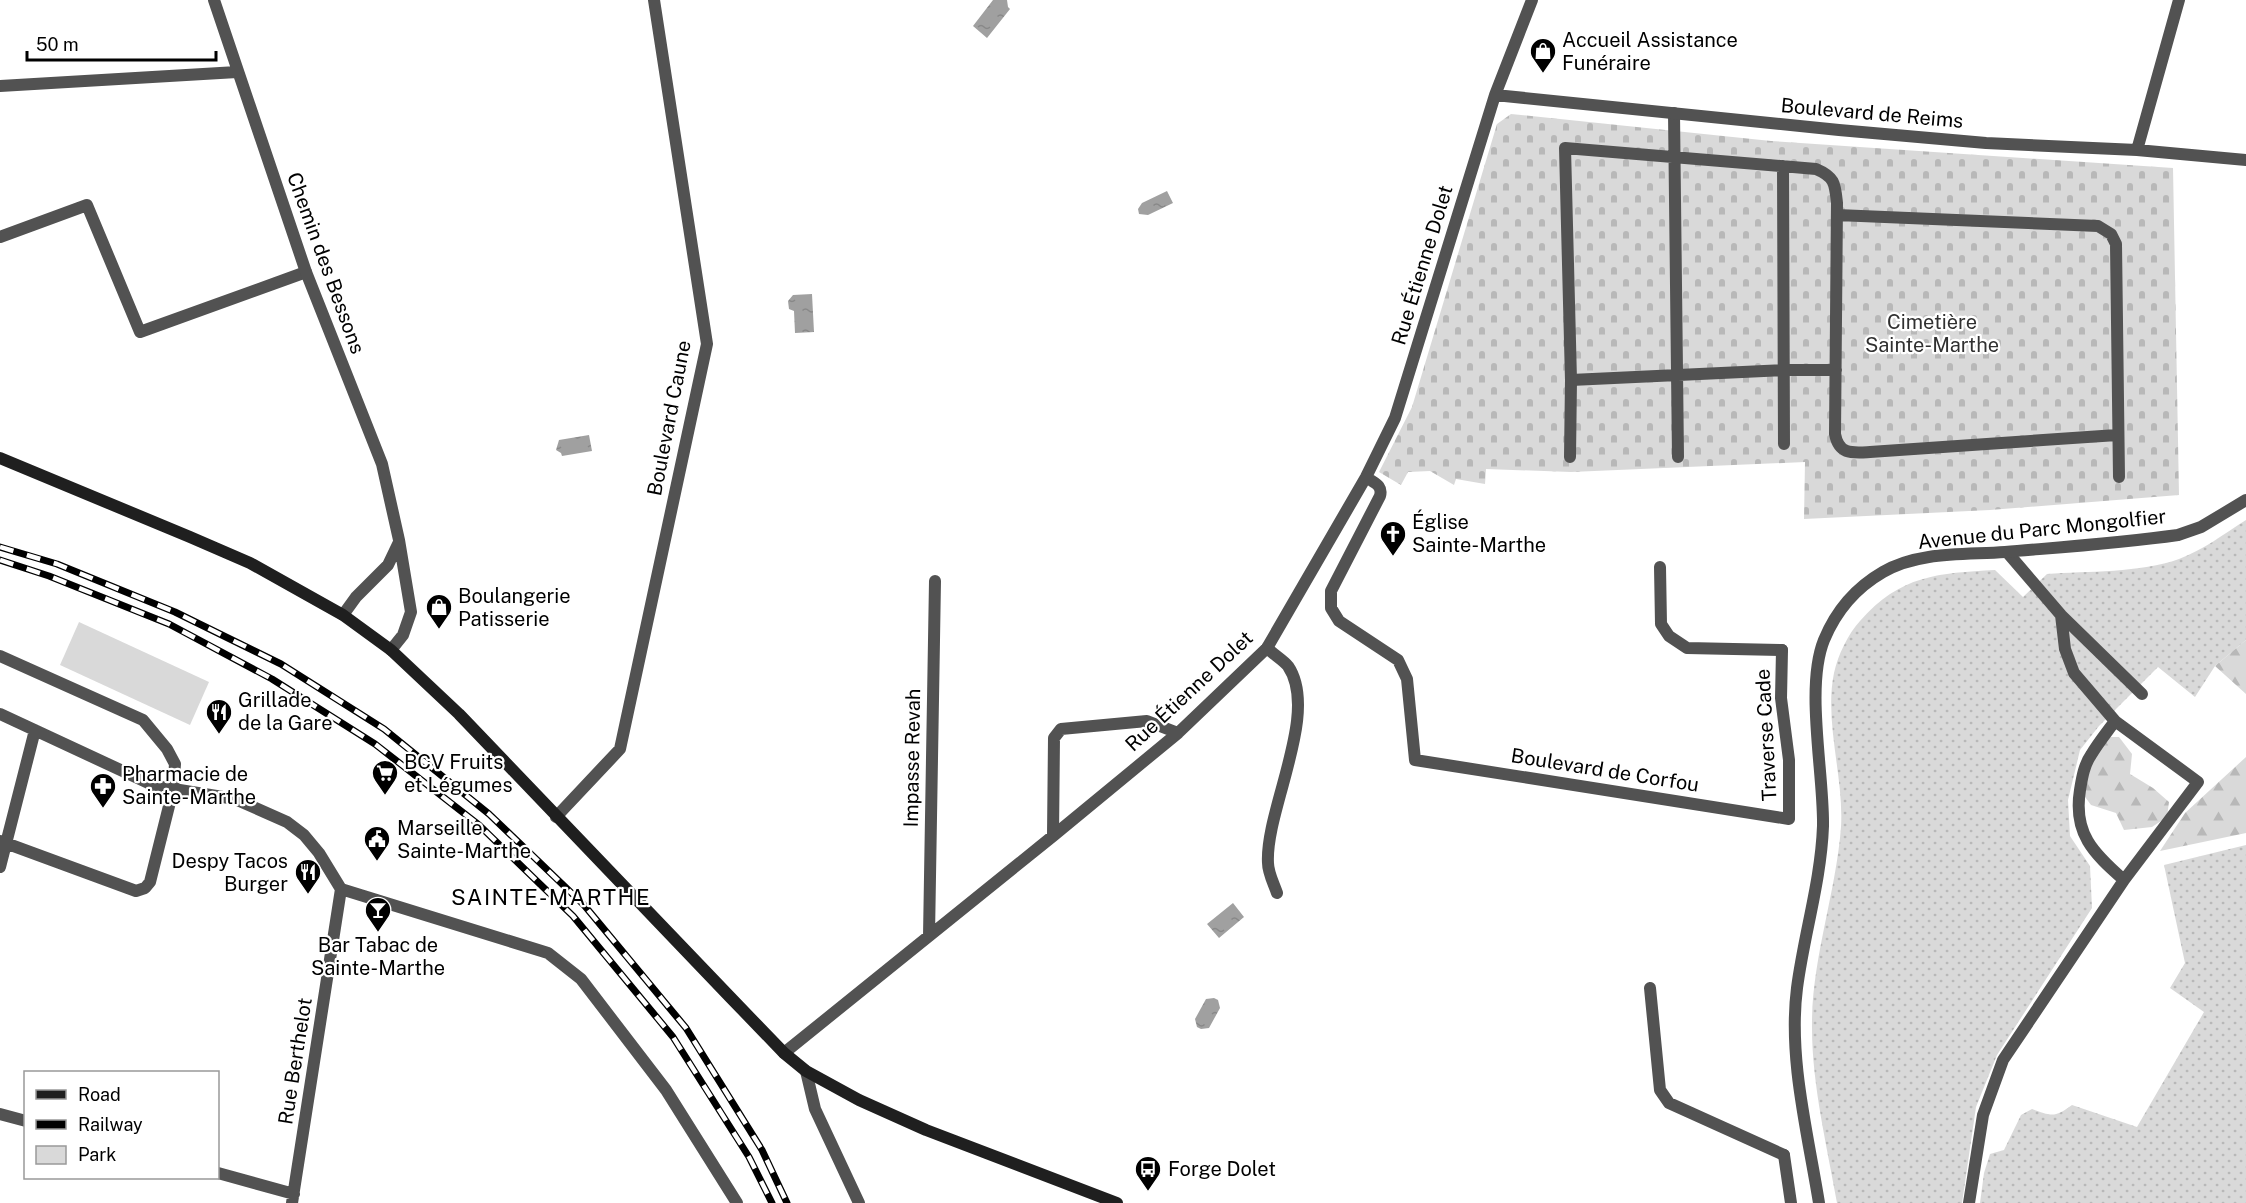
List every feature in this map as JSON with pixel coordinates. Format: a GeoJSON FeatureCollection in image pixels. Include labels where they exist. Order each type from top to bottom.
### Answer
{"type":"FeatureCollection","features":[{"type":"Feature","properties":{"kind":"main road"},"geometry":{"type":"LineString","coordinates":[[0,458],[180,532],[250,564],[343,615],[391,650],[459,714],[784,1053],[806,1071],[859,1100],[926,1130],[1117,1203]]}},
{"type":"Feature","properties":{"kind":"street","name":"Chemin des Bessons"},"geometry":{"type":"LineString","coordinates":[[214,0],[306,272],[382,464],[399,540],[411,612],[403,635],[391,650]]}},
{"type":"Feature","properties":{"kind":"street","name":"Boulevard Caune"},"geometry":{"type":"LineString","coordinates":[[556,817],[620,749],[707,344],[654,0]]}},
{"type":"Feature","properties":{"kind":"street","name":"Rue Étienne Dolet"},"geometry":{"type":"LineString","coordinates":[[784,1053],[1178,733],[1267,648],[1366,477],[1395,418],[1495,95],[1532,0]]}},
{"type":"Feature","properties":{"kind":"street"},"geometry":{"type":"LineString","coordinates":[[2137,150],[2179,0]]}},
{"type":"Feature","properties":{"kind":"street"},"geometry":{"type":"LineString","coordinates":[[0,86],[237,72]]}},
{"type":"Feature","properties":{"kind":"street","name":"Boulevard de Reims"},"geometry":{"type":"LineString","coordinates":[[1495,95],[1986,143],[2137,150],[2246,160]]}},
{"type":"Feature","properties":{"kind":"street"},"geometry":{"type":"LineString","coordinates":[[1674,113],[1678,457]]}},
{"type":"Feature","properties":{"kind":"street"},"geometry":{"type":"LineString","coordinates":[[1570,457],[1571,380],[1565,148],[1816,169],[1829,174],[1836,186],[1837,215],[1835,434],[1837,444],[1844,450],[1854,453],[2117,435]]}},
{"type":"Feature","properties":{"kind":"street"},"geometry":{"type":"LineString","coordinates":[[1783,166],[1784,444]]}},
{"type":"Feature","properties":{"kind":"street"},"geometry":{"type":"LineString","coordinates":[[0,237],[87,205],[140,332],[306,272]]}},
{"type":"Feature","properties":{"kind":"street"},"geometry":{"type":"LineString","coordinates":[[1837,215],[2098,226],[2111,234],[2116,244],[2119,477]]}},
{"type":"Feature","properties":{"kind":"street"},"geometry":{"type":"LineString","coordinates":[[1571,380],[1784,370],[1836,370]]}},
{"type":"Feature","properties":{"kind":"street","name":"Boulevard de Corfou"},"geometry":{"type":"LineString","coordinates":[[1366,477],[1379,485],[1380,496],[1331,591],[1330,608],[1338,621],[1398,660],[1407,679],[1415,760],[1789,819]]}},
{"type":"Feature","properties":{"kind":"street","name":"Avenue du Parc Mongolfier"},"geometry":{"type":"LineString","coordinates":[[1819,1203],[1797,1061],[1795,1022],[1797,989],[1815,893],[1823,827],[1816,699],[1817,668],[1824,640],[1849,598],[1867,582],[1904,563],[1930,557],[2007,552],[2178,535],[2201,527],[2246,500]]}},
{"type":"Feature","properties":{"kind":"street"},"geometry":{"type":"LineString","coordinates":[[343,615],[356,597],[388,565],[399,540]]}},
{"type":"Feature","properties":{"kind":"street"},"geometry":{"type":"LineString","coordinates":[[2007,552],[2061,615],[2142,694]]}},
{"type":"Feature","properties":{"kind":"street","name":"Traverse Cade"},"geometry":{"type":"LineString","coordinates":[[1660,567],[1661,624],[1668,636],[1687,648],[1782,650],[1781,698],[1789,759],[1789,819]]}},
{"type":"Feature","properties":{"kind":"street","name":"Impasse Revah"},"geometry":{"type":"LineString","coordinates":[[929,936],[935,581]]}},
{"type":"Feature","properties":{"kind":"street"},"geometry":{"type":"LineString","coordinates":[[1970,1203],[1983,1115],[2003,1060],[2124,880],[2198,782],[2115,721],[2074,673],[2065,649],[2061,615]]}},
{"type":"Feature","properties":{"kind":"street"},"geometry":{"type":"LineString","coordinates":[[1267,648],[1288,666],[1296,687],[1298,715],[1288,772],[1271,828],[1268,864],[1277,893]]}},
{"type":"Feature","properties":{"kind":"street"},"geometry":{"type":"LineString","coordinates":[[0,656],[143,720],[167,749],[175,764],[173,790],[150,882],[145,888],[136,891],[3,842]]}},
{"type":"Feature","properties":{"kind":"street"},"geometry":{"type":"LineString","coordinates":[[0,714],[155,786],[235,799],[287,822],[304,835],[320,853],[341,889],[548,953],[581,980],[666,1090],[737,1203]]}},
{"type":"Feature","properties":{"kind":"street"},"geometry":{"type":"LineString","coordinates":[[1053,836],[1054,738],[1061,729],[1147,721],[1178,733]]}},
{"type":"Feature","properties":{"kind":"street"},"geometry":{"type":"LineString","coordinates":[[2115,721],[2089,757],[2082,776],[2078,801],[2080,828],[2092,849],[2124,880]]}},
{"type":"Feature","properties":{"kind":"street"},"geometry":{"type":"LineString","coordinates":[[0,867],[3,842],[35,730]]}},
{"type":"Feature","properties":{"kind":"street","name":"Rue Berthelot"},"geometry":{"type":"LineString","coordinates":[[293,1198],[341,889]]}},
{"type":"Feature","properties":{"kind":"street"},"geometry":{"type":"LineString","coordinates":[[1650,988],[1660,1090],[1669,1103],[1784,1155],[1791,1203]]}},
{"type":"Feature","properties":{"kind":"street"},"geometry":{"type":"LineString","coordinates":[[806,1071],[815,1109],[859,1203]]}},
{"type":"Feature","properties":{"kind":"street"},"geometry":{"type":"LineString","coordinates":[[0,1114],[24,1120]]}},
{"type":"Feature","properties":{"kind":"street"},"geometry":{"type":"LineString","coordinates":[[219,1173],[293,1198]]}},
{"type":"Feature","properties":{"kind":"green space","name":"Cimetière Sainte-Marthe"},"geometry":{"type":"Polygon","coordinates":[[[1511,114],[1771,141],[2173,168],[2179,495],[1990,510],[1804,519],[1805,462],[1571,472],[1486,469],[1485,484],[1456,479],[1454,485],[1430,471],[1408,472],[1401,485],[1379,472],[1412,407],[1497,124],[1511,114]]]}},
{"type":"Feature","properties":{"kind":"green space"},"geometry":{"type":"Polygon","coordinates":[[[2246,520],[2246,640],[2215,666],[2195,697],[2158,667],[2099,726],[2080,750],[2068,800],[2070,836],[2090,866],[2092,908],[1997,1055],[1976,1107],[1962,1203],[1837,1203],[1817,1093],[1812,1028],[1815,978],[1841,827],[1840,789],[1831,711],[1832,692],[1836,666],[1848,638],[1875,606],[1890,594],[1922,579],[1938,575],[1995,570],[2023,597],[2047,574],[2114,571],[2148,567],[2179,559],[2205,546],[2246,520]]]}},
{"type":"Feature","properties":{"kind":"green space"},"geometry":{"type":"Polygon","coordinates":[[[79,622],[209,682],[190,725],[60,665],[79,622]]]}},
{"type":"Feature","properties":{"kind":"green space"},"geometry":{"type":"Polygon","coordinates":[[[2246,640],[2246,694],[2215,666],[2246,640]]]}},
{"type":"Feature","properties":{"kind":"green space"},"geometry":{"type":"Polygon","coordinates":[[[2096,737],[2119,737],[2132,754],[2130,774],[2153,788],[2169,802],[2167,817],[2152,827],[2124,830],[2116,813],[2091,805],[2077,786],[2096,737]]]}},
{"type":"Feature","properties":{"kind":"green space"},"geometry":{"type":"Polygon","coordinates":[[[2246,757],[2246,833],[2160,851],[2185,813],[2246,757]]]}},
{"type":"Feature","properties":{"kind":"green space"},"geometry":{"type":"Polygon","coordinates":[[[2246,845],[2246,1203],[1980,1203],[1984,1173],[1990,1154],[2004,1150],[2021,1115],[2032,1109],[2053,1115],[2072,1105],[2137,1127],[2204,1012],[2170,988],[2185,963],[2164,865],[2246,845]]]}},
{"type":"Feature","properties":{"kind":"water"},"geometry":{"type":"Polygon","coordinates":[[[993,0],[1007,0],[1010,9],[987,38],[973,26],[993,0]]]}},
{"type":"Feature","properties":{"kind":"water"},"geometry":{"type":"Polygon","coordinates":[[[1167,191],[1173,203],[1148,215],[1139,214],[1138,209],[1142,203],[1167,191]]]}},
{"type":"Feature","properties":{"kind":"water"},"geometry":{"type":"Polygon","coordinates":[[[812,294],[814,332],[795,333],[794,311],[789,309],[788,301],[793,295],[812,294]]]}},
{"type":"Feature","properties":{"kind":"water"},"geometry":{"type":"Polygon","coordinates":[[[589,435],[592,451],[562,456],[556,450],[559,440],[589,435]]]}},
{"type":"Feature","properties":{"kind":"water"},"geometry":{"type":"Polygon","coordinates":[[[1233,903],[1244,917],[1219,938],[1207,924],[1233,903]]]}},
{"type":"Feature","properties":{"kind":"water"},"geometry":{"type":"Polygon","coordinates":[[[1206,999],[1218,1000],[1220,1008],[1209,1028],[1197,1027],[1195,1019],[1206,999]]]}},
{"type":"Feature","properties":{"kind":"railway"},"geometry":{"type":"LineString","coordinates":[[0,547],[57,564],[175,612],[281,664],[384,729],[489,814],[584,905],[686,1028],[762,1150],[787,1203]]}},
{"type":"Feature","properties":{"kind":"railway"},"geometry":{"type":"LineString","coordinates":[[0,560],[49,576],[169,624],[272,679],[375,744],[479,825],[573,916],[673,1037],[749,1157],[772,1203]]}},
{"type":"Feature","properties":{"kind":"place","name":"Accueil Assistance Funéraire"},"geometry":{"type":"Point","coordinates":[1543,74]}},
{"type":"Feature","properties":{"kind":"place","name":"Église Sainte-Marthe"},"geometry":{"type":"Point","coordinates":[1393,557]}},
{"type":"Feature","properties":{"kind":"place","name":"Boulangerie Patisserie"},"geometry":{"type":"Point","coordinates":[439,630]}},
{"type":"Feature","properties":{"kind":"place","name":"Grillade de la Gare"},"geometry":{"type":"Point","coordinates":[219,735]}},
{"type":"Feature","properties":{"kind":"place","name":"BCV Fruits et Légumes"},"geometry":{"type":"Point","coordinates":[385,796]}},
{"type":"Feature","properties":{"kind":"place","name":"Pharmacie de Sainte-Marthe"},"geometry":{"type":"Point","coordinates":[103,809]}},
{"type":"Feature","properties":{"kind":"place","name":"Marseille Sainte-Marthe"},"geometry":{"type":"Point","coordinates":[377,862]}},
{"type":"Feature","properties":{"kind":"place","name":"Despy Tacos Burger"},"geometry":{"type":"Point","coordinates":[308,895]}},
{"type":"Feature","properties":{"kind":"place","name":"Bar Tabac de Sainte-Marthe"},"geometry":{"type":"Point","coordinates":[378,933]}},
{"type":"Feature","properties":{"kind":"place","name":"Forge Dolet"},"geometry":{"type":"Point","coordinates":[1148,1192]}},
{"type":"Feature","properties":{"kind":"district","name":"SAINTE-MARTHE"},"geometry":{"type":"Point","coordinates":[551,897]}}]}
